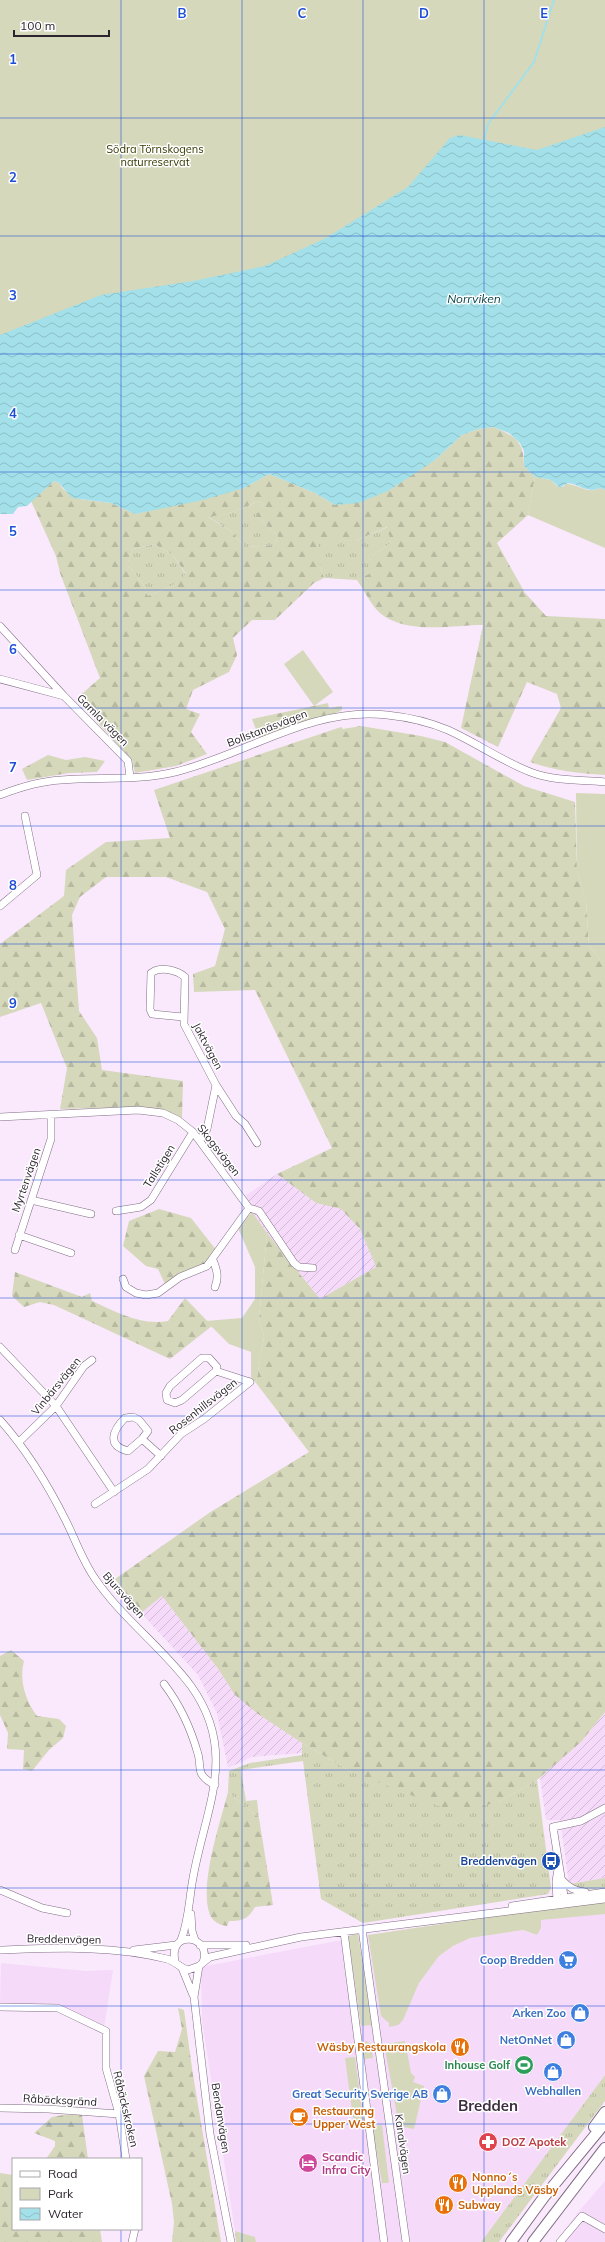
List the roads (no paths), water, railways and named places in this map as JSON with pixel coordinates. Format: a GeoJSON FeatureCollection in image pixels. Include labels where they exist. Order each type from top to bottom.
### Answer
{"type":"FeatureCollection","features":[{"type":"Feature","properties":{"kind":"highway"},"geometry":{"type":"LineString","coordinates":[[511,2242],[605,2112]]}},
{"type":"Feature","properties":{"kind":"highway"},"geometry":{"type":"LineString","coordinates":[[544,2196],[605,2123]]}},
{"type":"Feature","properties":{"kind":"highway"},"geometry":{"type":"LineString","coordinates":[[536,2239],[605,2148]]}},
{"type":"Feature","properties":{"kind":"highway"},"geometry":{"type":"LineString","coordinates":[[536,2239],[605,2158]]}},
{"type":"Feature","properties":{"kind":"street"},"geometry":{"type":"LineString","coordinates":[[0,626],[64,696]]}},
{"type":"Feature","properties":{"kind":"street","name":"Gamla vägen"},"geometry":{"type":"LineString","coordinates":[[0,679],[64,696],[128,761],[130,777]]}},
{"type":"Feature","properties":{"kind":"street","name":"Bollstanäsvägen"},"geometry":{"type":"LineString","coordinates":[[0,794],[59,780],[154,776],[176,772],[223,757],[281,732],[329,718],[355,714],[385,715],[410,719],[446,730],[533,773],[550,778],[605,782]]}},
{"type":"Feature","properties":{"kind":"street"},"geometry":{"type":"LineString","coordinates":[[0,906],[37,875],[25,816]]}},
{"type":"Feature","properties":{"kind":"street","name":"Jaktvägen"},"geometry":{"type":"LineString","coordinates":[[183,1017],[152,1014],[150,1009],[151,973],[156,970],[177,971],[185,977],[184,1024],[193,1044],[216,1085],[236,1116],[245,1124],[257,1143]]}},
{"type":"Feature","properties":{"kind":"street","name":"Jaktvägen"},"geometry":{"type":"LineString","coordinates":[[200,1140],[207,1129],[216,1085]]}},
{"type":"Feature","properties":{"kind":"street","name":"Skogsvägen"},"geometry":{"type":"LineString","coordinates":[[0,1117],[138,1110],[163,1113],[178,1120],[193,1132],[200,1140],[250,1208],[259,1211],[294,1263],[299,1267],[313,1268]]}},
{"type":"Feature","properties":{"kind":"street","name":"Myrtenvägen"},"geometry":{"type":"LineString","coordinates":[[15,1250],[51,1139],[51,1115]]}},
{"type":"Feature","properties":{"kind":"street","name":"Tallstigen"},"geometry":{"type":"LineString","coordinates":[[116,1211],[141,1207],[151,1200],[193,1132]]}},
{"type":"Feature","properties":{"kind":"street"},"geometry":{"type":"LineString","coordinates":[[31,1200],[91,1214]]}},
{"type":"Feature","properties":{"kind":"street"},"geometry":{"type":"LineString","coordinates":[[123,1279],[126,1286],[136,1293],[146,1295],[158,1293],[180,1277],[201,1269],[213,1260],[250,1208]]}},
{"type":"Feature","properties":{"kind":"street"},"geometry":{"type":"LineString","coordinates":[[19,1235],[71,1253]]}},
{"type":"Feature","properties":{"kind":"street"},"geometry":{"type":"LineString","coordinates":[[213,1260],[217,1270],[218,1280],[215,1287]]}},
{"type":"Feature","properties":{"kind":"street"},"geometry":{"type":"LineString","coordinates":[[0,1347],[56,1406],[114,1492]]}},
{"type":"Feature","properties":{"kind":"street","name":"Rosenhillsvägen"},"geometry":{"type":"LineString","coordinates":[[202,1358],[209,1358],[217,1367],[216,1371],[182,1400],[175,1403],[167,1400],[166,1393],[170,1386],[202,1358]]}},
{"type":"Feature","properties":{"kind":"street","name":"Vinbärsvägen"},"geometry":{"type":"LineString","coordinates":[[19,1442],[56,1406],[84,1366],[92,1360]]}},
{"type":"Feature","properties":{"kind":"street","name":"Rosenhillsvägen"},"geometry":{"type":"LineString","coordinates":[[95,1504],[148,1469],[182,1434],[204,1419],[250,1382],[216,1371]]}},
{"type":"Feature","properties":{"kind":"street"},"geometry":{"type":"LineString","coordinates":[[133,1417],[139,1420],[148,1431],[142,1439],[128,1451],[122,1449],[116,1444],[113,1436],[115,1427],[125,1418],[133,1417]]}},
{"type":"Feature","properties":{"kind":"street","name":"Bjursvägen"},"geometry":{"type":"LineString","coordinates":[[0,1420],[19,1442],[54,1497],[82,1558],[96,1581],[174,1665],[192,1687],[208,1718],[215,1750],[215,1785],[193,1878],[190,1902],[179,1942]]}},
{"type":"Feature","properties":{"kind":"street"},"geometry":{"type":"LineString","coordinates":[[142,1439],[161,1456]]}},
{"type":"Feature","properties":{"kind":"street"},"geometry":{"type":"LineString","coordinates":[[164,1684],[174,1698],[185,1719],[198,1755],[201,1773],[208,1781],[215,1785]]}},
{"type":"Feature","properties":{"kind":"street"},"geometry":{"type":"LineString","coordinates":[[561,1901],[562,1880],[558,1866],[553,1827],[581,1821],[605,1808]]}},
{"type":"Feature","properties":{"kind":"street"},"geometry":{"type":"LineString","coordinates":[[558,1866],[556,1881],[561,1901]]}},
{"type":"Feature","properties":{"kind":"street"},"geometry":{"type":"LineString","coordinates":[[562,1880],[568,1887],[577,1891],[595,1894]]}},
{"type":"Feature","properties":{"kind":"street"},"geometry":{"type":"LineString","coordinates":[[0,1890],[42,1908],[67,1914]]}},
{"type":"Feature","properties":{"kind":"street","name":"Breddenvägen"},"geometry":{"type":"LineString","coordinates":[[182,1968],[194,1969],[210,1957],[257,1945],[561,1901],[605,1892]]}},
{"type":"Feature","properties":{"kind":"street","name":"Breddenvägen"},"geometry":{"type":"LineString","coordinates":[[561,1901],[605,1899]]}},
{"type":"Feature","properties":{"kind":"street","name":"Bjursvägen"},"geometry":{"type":"LineString","coordinates":[[190,1902],[192,1931],[198,1942]]}},
{"type":"Feature","properties":{"kind":"street","name":"Kanalvägen"},"geometry":{"type":"LineString","coordinates":[[362,1929],[406,2242]]}},
{"type":"Feature","properties":{"kind":"street"},"geometry":{"type":"LineString","coordinates":[[344,1932],[384,2242]]}},
{"type":"Feature","properties":{"kind":"street"},"geometry":{"type":"LineString","coordinates":[[179,1942],[173,1954],[175,1961],[182,1968]]}},
{"type":"Feature","properties":{"kind":"street","name":"Breddenvägen"},"geometry":{"type":"LineString","coordinates":[[127,1951],[179,1942],[257,1945]]}},
{"type":"Feature","properties":{"kind":"street"},"geometry":{"type":"LineString","coordinates":[[198,1942],[205,1952],[201,1964]]}},
{"type":"Feature","properties":{"kind":"street","name":"Breddenvägen"},"geometry":{"type":"LineString","coordinates":[[0,1950],[53,1948],[127,1951],[175,1961]]}},
{"type":"Feature","properties":{"kind":"street","name":"Bendanvägen"},"geometry":{"type":"LineString","coordinates":[[194,1997],[201,1964]]}},
{"type":"Feature","properties":{"kind":"street","name":"Bendanvägen"},"geometry":{"type":"LineString","coordinates":[[182,1968],[194,1997],[210,2134],[231,2242]]}},
{"type":"Feature","properties":{"kind":"street","name":"Råbäckskroken"},"geometry":{"type":"LineString","coordinates":[[0,2007],[58,2008],[106,2031],[106,2068],[119,2114],[126,2158]]}},
{"type":"Feature","properties":{"kind":"street","name":"Råbäcksgränd"},"geometry":{"type":"LineString","coordinates":[[0,2108],[48,2109],[119,2114]]}},
{"type":"Feature","properties":{"kind":"street"},"geometry":{"type":"LineString","coordinates":[[560,2242],[582,2216],[605,2229]]}},
{"type":"Feature","properties":{"kind":"street"},"geometry":{"type":"LineString","coordinates":[[132,2242],[135,2230]]}},
{"type":"Feature","properties":{"kind":"water","name":"Norrviken"},"geometry":{"type":"Polygon","coordinates":[[[605,127],[605,490],[600,488],[590,490],[569,483],[560,488],[551,480],[535,477],[524,466],[524,451],[520,443],[509,433],[493,427],[478,429],[462,435],[435,460],[388,491],[358,503],[335,505],[315,493],[269,474],[244,488],[203,500],[135,514],[111,503],[72,498],[59,483],[54,481],[27,506],[18,507],[13,514],[0,514],[0,335],[101,295],[193,281],[265,266],[326,238],[408,187],[450,138],[459,135],[537,150],[605,127]]]}},
{"type":"Feature","properties":{"kind":"waterway"},"geometry":{"type":"LineString","coordinates":[[484,140],[488,124],[534,62],[554,0]]}},
{"type":"Feature","properties":{"kind":"place","name":"Breddenvägen"},"geometry":{"type":"Point","coordinates":[551,1861]}},
{"type":"Feature","properties":{"kind":"place","name":"Coop Bredden"},"geometry":{"type":"Point","coordinates":[568,1960]}},
{"type":"Feature","properties":{"kind":"place","name":"Arken Zoo"},"geometry":{"type":"Point","coordinates":[580,2013]}},
{"type":"Feature","properties":{"kind":"place","name":"NetOnNet"},"geometry":{"type":"Point","coordinates":[566,2040]}},
{"type":"Feature","properties":{"kind":"place","name":"Wäsby Restaurangskola"},"geometry":{"type":"Point","coordinates":[460,2047]}},
{"type":"Feature","properties":{"kind":"place","name":"Inhouse Golf"},"geometry":{"type":"Point","coordinates":[524,2065]}},
{"type":"Feature","properties":{"kind":"place","name":"Webhallen"},"geometry":{"type":"Point","coordinates":[553,2072]}},
{"type":"Feature","properties":{"kind":"place","name":"Great Security Sverige AB"},"geometry":{"type":"Point","coordinates":[442,2094]}},
{"type":"Feature","properties":{"kind":"place","name":"Restaurang Upper West"},"geometry":{"type":"Point","coordinates":[299,2117]}},
{"type":"Feature","properties":{"kind":"place","name":"DOZ Apotek"},"geometry":{"type":"Point","coordinates":[488,2142]}},
{"type":"Feature","properties":{"kind":"place","name":"Scandic Infra City"},"geometry":{"type":"Point","coordinates":[308,2163]}},
{"type":"Feature","properties":{"kind":"place","name":"Nonno´s Upplands Väsby"},"geometry":{"type":"Point","coordinates":[458,2183]}},
{"type":"Feature","properties":{"kind":"place","name":"Subway"},"geometry":{"type":"Point","coordinates":[444,2205]}},
{"type":"Feature","properties":{"kind":"district","name":"Bredden"},"geometry":{"type":"Point","coordinates":[488,2106]}},
{"type":"Feature","properties":{"kind":"park label","name":"Södra Törnskogens naturreservat"},"geometry":{"type":"Point","coordinates":[155,155]}}]}
